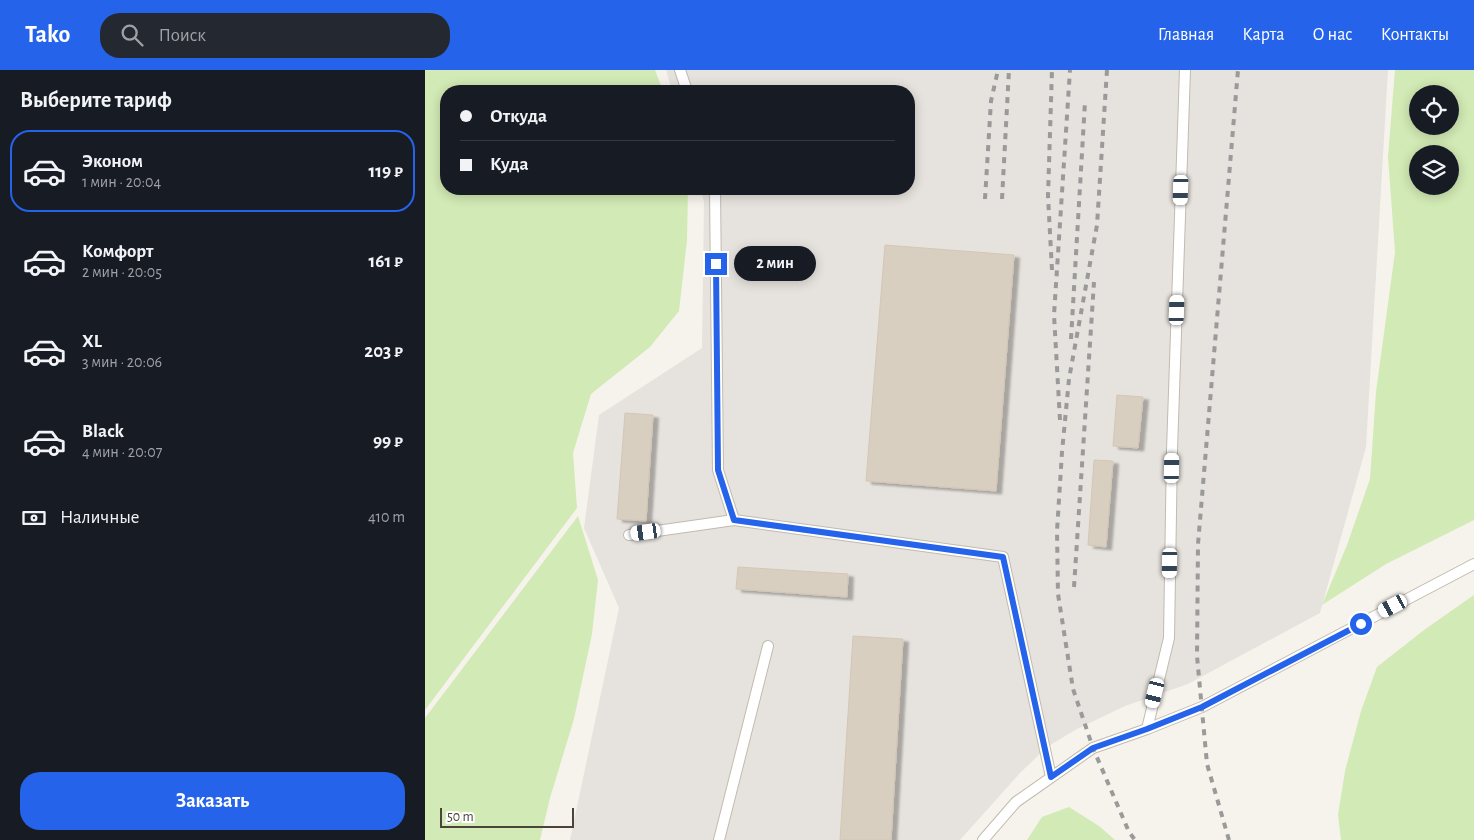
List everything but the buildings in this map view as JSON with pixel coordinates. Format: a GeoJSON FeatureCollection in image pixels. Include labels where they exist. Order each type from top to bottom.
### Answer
{"type":"FeatureCollection","features":[{"type":"Feature","properties":{"kind":"lane"},"geometry":{"type":"LineString","coordinates":[[681,70],[685,85]]}},
{"type":"Feature","properties":{"kind":"lane"},"geometry":{"type":"LineString","coordinates":[[1147,729],[1169,638],[1172,450],[1185,70]]}},
{"type":"Feature","properties":{"kind":"lane"},"geometry":{"type":"LineString","coordinates":[[715,195],[718,470],[734,520]]}},
{"type":"Feature","properties":{"kind":"lane"},"geometry":{"type":"LineString","coordinates":[[629,535],[734,520],[1003,557],[1051,777]]}},
{"type":"Feature","properties":{"kind":"lane"},"geometry":{"type":"LineString","coordinates":[[983,840],[1016,802],[1093,748],[1202,707],[1474,564]]}},
{"type":"Feature","properties":{"kind":"lane"},"geometry":{"type":"LineString","coordinates":[[719,840],[768,646]]}},
{"type":"Feature","properties":{"kind":"shaded area"},"geometry":{"type":"Polygon","coordinates":[[[666,70],[1388,70],[1366,447],[1320,613],[1188,684],[1125,706],[1075,730],[1047,747],[1020,773],[960,840],[570,840],[619,608],[584,528],[599,415],[702,348],[704,202],[702,195],[915,195],[915,85],[670,85],[666,70]]]}},
{"type":"Feature","properties":{"kind":"green space"},"geometry":{"type":"Polygon","coordinates":[[[425,70],[655,70],[661,85],[440,85],[440,195],[688,195],[687,240],[679,311],[650,347],[591,394],[573,453],[577,508],[425,710],[425,70]]]}},
{"type":"Feature","properties":{"kind":"green space"},"geometry":{"type":"Polygon","coordinates":[[[1395,70],[1474,70],[1474,520],[1386,564],[1322,605],[1347,545],[1370,479],[1376,392],[1395,252],[1388,157],[1395,70]]]}},
{"type":"Feature","properties":{"kind":"green space"},"geometry":{"type":"Polygon","coordinates":[[[578,516],[598,580],[592,634],[574,719],[550,798],[540,840],[425,840],[425,718],[578,516]]]}},
{"type":"Feature","properties":{"kind":"green space"},"geometry":{"type":"Polygon","coordinates":[[[1474,595],[1474,840],[1341,840],[1338,815],[1345,771],[1361,711],[1377,667],[1424,630],[1474,595]]]}},
{"type":"Feature","properties":{"kind":"green space"},"geometry":{"type":"Polygon","coordinates":[[[1069,807],[1099,826],[1115,840],[1027,840],[1042,817],[1069,807]]]}},
{"type":"Feature","properties":{"kind":"railway"},"geometry":{"type":"LineString","coordinates":[[985,199],[991,101],[998,70]]}},
{"type":"Feature","properties":{"kind":"railway"},"geometry":{"type":"LineString","coordinates":[[1002,199],[1009,70]]}},
{"type":"Feature","properties":{"kind":"railway"},"geometry":{"type":"LineString","coordinates":[[1052,70],[1048,196],[1052,270]]}},
{"type":"Feature","properties":{"kind":"railway"},"geometry":{"type":"LineString","coordinates":[[1060,420],[1054,315],[1070,70]]}},
{"type":"Feature","properties":{"kind":"railway"},"geometry":{"type":"LineString","coordinates":[[1107,70],[1097,225],[1069,379],[1062,452],[1057,531],[1058,594],[1073,689],[1093,748],[1129,832],[1135,840]]}},
{"type":"Feature","properties":{"kind":"railway"},"geometry":{"type":"LineString","coordinates":[[1229,840],[1207,764],[1197,656],[1198,544],[1238,70]]}},
{"type":"Feature","properties":{"kind":"railway"},"geometry":{"type":"LineString","coordinates":[[1071,339],[1085,102]]}},
{"type":"Feature","properties":{"kind":"railway"},"geometry":{"type":"LineString","coordinates":[[1074,587],[1094,282]]}},
{"type":"Feature","properties":{"kind":"route"},"geometry":{"type":"LineString","coordinates":[[716,264],[718,470],[734,520],[1003,557],[1051,777],[1093,748],[1202,707],[1361,624]]}}]}
